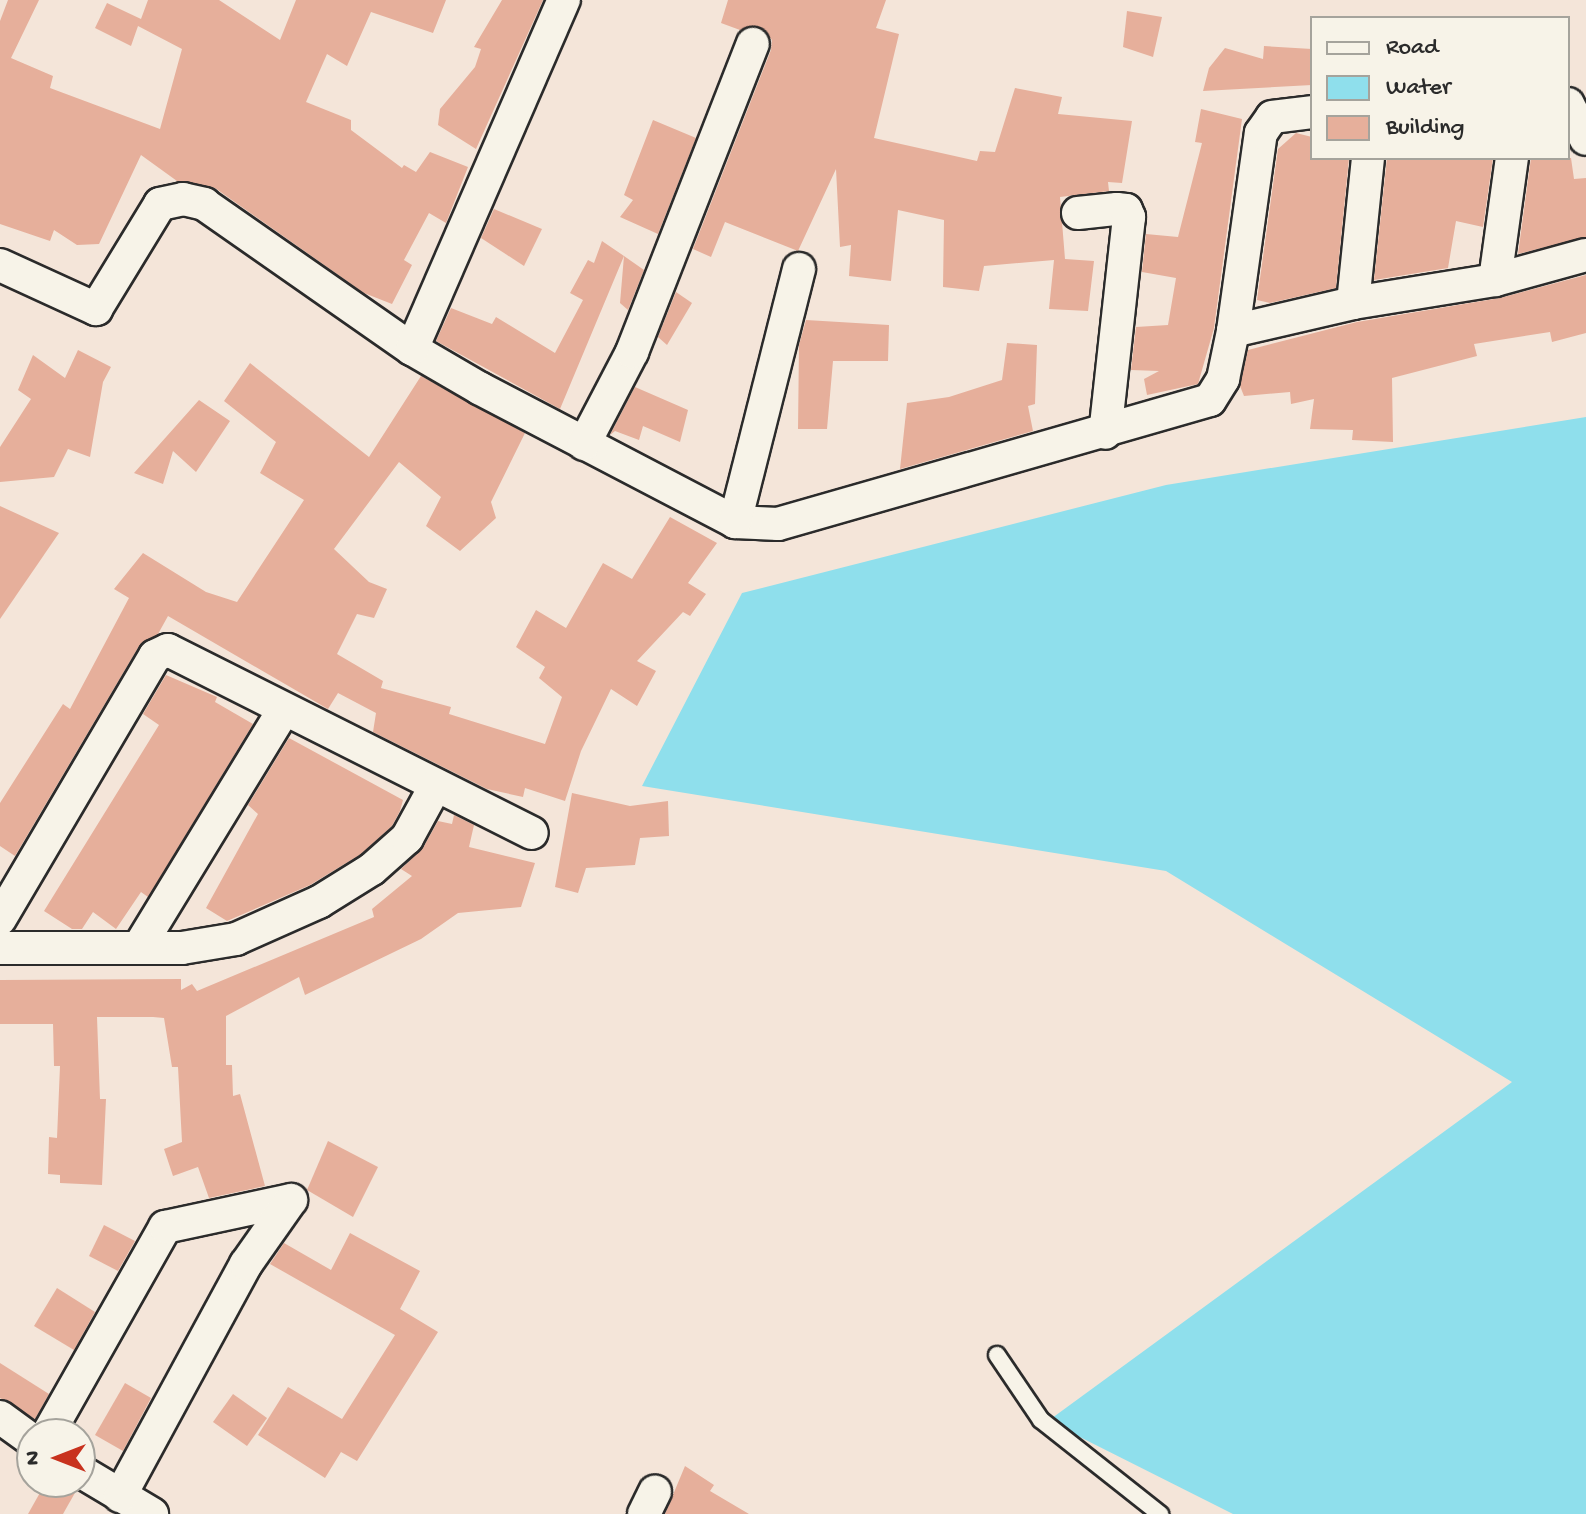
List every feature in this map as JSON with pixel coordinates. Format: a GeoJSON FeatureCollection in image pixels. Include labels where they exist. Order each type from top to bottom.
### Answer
{"type":"FeatureCollection","features":[{"type":"Feature","properties":{"kind":"street"},"geometry":{"type":"LineString","coordinates":[[412,349],[564,0]]}},
{"type":"Feature","properties":{"kind":"street"},"geometry":{"type":"LineString","coordinates":[[584,444],[632,352],[753,44]]}},
{"type":"Feature","properties":{"kind":"street"},"geometry":{"type":"LineString","coordinates":[[1570,108],[1586,139]]}},
{"type":"Feature","properties":{"kind":"street"},"geometry":{"type":"LineString","coordinates":[[0,265],[96,309],[160,204],[183,199],[204,204],[412,349],[584,444],[735,522],[778,524],[1105,433],[1210,400],[1223,379],[1233,331],[1261,133],[1272,117],[1310,112]]}},
{"type":"Feature","properties":{"kind":"street"},"geometry":{"type":"LineString","coordinates":[[1353,303],[1368,160]]}},
{"type":"Feature","properties":{"kind":"street"},"geometry":{"type":"LineString","coordinates":[[1495,280],[1512,160]]}},
{"type":"Feature","properties":{"kind":"street"},"geometry":{"type":"LineString","coordinates":[[1078,213],[1117,209],[1129,217],[1105,433]]}},
{"type":"Feature","properties":{"kind":"street"},"geometry":{"type":"LineString","coordinates":[[1233,331],[1353,303],[1495,280],[1586,255]]}},
{"type":"Feature","properties":{"kind":"street"},"geometry":{"type":"LineString","coordinates":[[735,522],[799,269]]}},
{"type":"Feature","properties":{"kind":"street"},"geometry":{"type":"LineString","coordinates":[[0,919],[155,656],[168,650],[283,711],[532,833]]}},
{"type":"Feature","properties":{"kind":"street"},"geometry":{"type":"LineString","coordinates":[[139,947],[283,711]]}},
{"type":"Feature","properties":{"kind":"street"},"geometry":{"type":"LineString","coordinates":[[0,948],[182,948],[236,939],[319,902],[372,869],[407,838],[436,785]]}},
{"type":"Feature","properties":{"kind":"street"},"geometry":{"type":"LineString","coordinates":[[57,1418],[165,1227],[291,1200],[246,1264],[120,1496]]}},
{"type":"Feature","properties":{"kind":"street"},"geometry":{"type":"LineString","coordinates":[[96,1481],[152,1514]]}},
{"type":"Feature","properties":{"kind":"lane"},"geometry":{"type":"LineString","coordinates":[[997,1355],[1041,1420],[1160,1514]]}},
{"type":"Feature","properties":{"kind":"water"},"geometry":{"type":"Polygon","coordinates":[[[1586,417],[1586,1514],[1233,1514],[1048,1421],[1512,1082],[1166,871],[642,786],[742,593],[1166,485],[1586,417]]]}},
{"type":"Feature","properties":{"kind":"building"},"geometry":{"type":"Polygon","coordinates":[[[8,0],[39,0],[11,58],[53,76],[50,88],[160,129],[182,49],[138,26],[131,46],[95,28],[107,3],[141,19],[148,0],[219,0],[280,40],[296,0],[446,0],[433,33],[371,12],[347,66],[327,54],[306,102],[351,120],[351,130],[402,168],[404,165],[416,172],[430,152],[468,167],[446,223],[429,213],[404,260],[412,265],[392,304],[364,293],[215,188],[177,181],[141,155],[99,244],[77,245],[54,230],[50,241],[0,224],[0,21],[8,0]]]}},
{"type":"Feature","properties":{"kind":"building"},"geometry":{"type":"Polygon","coordinates":[[[502,0],[543,0],[476,149],[438,125],[440,109],[475,67],[481,49],[474,47],[502,0]]]}},
{"type":"Feature","properties":{"kind":"building"},"geometry":{"type":"Polygon","coordinates":[[[728,0],[886,0],[876,28],[899,34],[874,138],[977,161],[980,151],[995,152],[1015,88],[1062,97],[1058,114],[1132,121],[1122,183],[1108,182],[1109,191],[1060,197],[1065,259],[1094,261],[1088,311],[1049,309],[1054,260],[984,266],[979,291],[943,287],[944,220],[898,210],[891,281],[849,276],[851,245],[840,247],[836,169],[798,251],[725,222],[711,257],[693,249],[771,50],[772,40],[761,27],[740,30],[721,23],[728,0]]]}},
{"type":"Feature","properties":{"kind":"building"},"geometry":{"type":"Polygon","coordinates":[[[1127,11],[1162,17],[1153,57],[1123,47],[1127,11]]]}},
{"type":"Feature","properties":{"kind":"building"},"geometry":{"type":"Polygon","coordinates":[[[1264,46],[1310,49],[1310,85],[1203,91],[1209,68],[1225,48],[1263,59],[1264,46]]]}},
{"type":"Feature","properties":{"kind":"building"},"geometry":{"type":"Polygon","coordinates":[[[1201,109],[1242,119],[1214,328],[1198,384],[1147,395],[1144,379],[1159,371],[1131,370],[1136,327],[1168,325],[1176,278],[1142,272],[1146,234],[1178,237],[1202,143],[1195,142],[1201,109]]]}},
{"type":"Feature","properties":{"kind":"building"},"geometry":{"type":"Polygon","coordinates":[[[653,120],[696,138],[658,234],[620,217],[633,200],[624,195],[653,120]]]}},
{"type":"Feature","properties":{"kind":"building"},"geometry":{"type":"Polygon","coordinates":[[[1296,133],[1310,136],[1310,160],[1349,160],[1336,288],[1270,303],[1257,300],[1278,149],[1296,133]]]}},
{"type":"Feature","properties":{"kind":"building"},"geometry":{"type":"Polygon","coordinates":[[[1571,158],[1574,179],[1586,178],[1586,237],[1518,254],[1531,160],[1571,158]]]}},
{"type":"Feature","properties":{"kind":"building"},"geometry":{"type":"Polygon","coordinates":[[[1387,160],[1493,160],[1483,227],[1456,221],[1448,268],[1374,280],[1387,160]]]}},
{"type":"Feature","properties":{"kind":"building"},"geometry":{"type":"Polygon","coordinates":[[[494,209],[542,229],[524,266],[481,238],[494,209]]]}},
{"type":"Feature","properties":{"kind":"building"},"geometry":{"type":"Polygon","coordinates":[[[602,241],[624,256],[560,409],[436,341],[451,308],[492,324],[496,317],[555,353],[583,300],[570,293],[588,260],[594,263],[602,241]]]}},
{"type":"Feature","properties":{"kind":"building"},"geometry":{"type":"Polygon","coordinates":[[[624,256],[644,270],[628,310],[620,303],[624,256]]]}},
{"type":"Feature","properties":{"kind":"building"},"geometry":{"type":"Polygon","coordinates":[[[1586,275],[1586,333],[1552,342],[1550,332],[1474,344],[1477,356],[1392,378],[1393,442],[1352,440],[1353,430],[1310,429],[1314,399],[1291,404],[1290,392],[1244,396],[1240,386],[1248,350],[1357,322],[1500,298],[1586,275]]]}},
{"type":"Feature","properties":{"kind":"building"},"geometry":{"type":"Polygon","coordinates":[[[676,292],[692,303],[667,345],[658,337],[676,292]]]}},
{"type":"Feature","properties":{"kind":"building"},"geometry":{"type":"Polygon","coordinates":[[[806,320],[889,325],[888,361],[833,361],[827,429],[798,429],[799,345],[806,320]]]}},
{"type":"Feature","properties":{"kind":"building"},"geometry":{"type":"Polygon","coordinates":[[[1007,343],[1037,345],[1035,404],[1028,406],[1033,431],[900,469],[907,403],[949,397],[1002,380],[1007,343]]]}},
{"type":"Feature","properties":{"kind":"building"},"geometry":{"type":"Polygon","coordinates":[[[78,350],[111,367],[103,382],[90,457],[68,449],[54,477],[0,482],[0,447],[31,399],[18,390],[33,355],[65,378],[78,350]]]}},
{"type":"Feature","properties":{"kind":"building"},"geometry":{"type":"Polygon","coordinates":[[[250,363],[369,457],[421,376],[525,433],[491,502],[496,518],[460,551],[426,526],[441,497],[399,462],[334,549],[369,582],[387,589],[374,618],[357,614],[337,654],[383,681],[381,688],[451,707],[449,714],[545,744],[562,697],[539,678],[545,667],[516,647],[536,610],[566,628],[603,563],[632,579],[670,517],[717,543],[688,583],[706,594],[690,616],[683,612],[637,661],[656,671],[637,706],[611,689],[581,751],[565,801],[525,788],[523,797],[487,789],[373,732],[376,713],[338,693],[328,709],[168,616],[158,634],[139,646],[15,856],[0,846],[0,803],[63,704],[70,709],[129,598],[114,589],[143,553],[206,592],[237,602],[304,500],[260,473],[276,442],[224,401],[250,363]]]}},
{"type":"Feature","properties":{"kind":"building"},"geometry":{"type":"Polygon","coordinates":[[[635,387],[688,410],[680,442],[643,426],[639,440],[615,431],[610,435],[635,387]]]}},
{"type":"Feature","properties":{"kind":"building"},"geometry":{"type":"Polygon","coordinates":[[[199,400],[230,421],[196,472],[173,451],[163,484],[134,473],[199,400]]]}},
{"type":"Feature","properties":{"kind":"building"},"geometry":{"type":"Polygon","coordinates":[[[0,506],[59,533],[0,619],[0,506]]]}},
{"type":"Feature","properties":{"kind":"building"},"geometry":{"type":"Polygon","coordinates":[[[166,675],[217,697],[215,702],[253,724],[148,897],[141,892],[116,929],[93,912],[82,929],[72,929],[44,911],[159,725],[143,714],[166,675]]]}},
{"type":"Feature","properties":{"kind":"building"},"geometry":{"type":"Polygon","coordinates":[[[289,738],[403,800],[400,811],[392,826],[361,854],[310,885],[227,921],[206,908],[258,814],[248,805],[289,738]]]}},
{"type":"Feature","properties":{"kind":"building"},"geometry":{"type":"Polygon","coordinates":[[[572,793],[630,806],[668,801],[669,836],[640,838],[635,865],[586,868],[578,893],[555,887],[572,793]]]}},
{"type":"Feature","properties":{"kind":"building"},"geometry":{"type":"Polygon","coordinates":[[[454,815],[474,825],[469,847],[535,863],[521,907],[458,913],[421,939],[305,995],[299,977],[226,1016],[226,1065],[232,1065],[233,1096],[240,1094],[265,1186],[209,1198],[198,1167],[173,1176],[164,1149],[182,1142],[178,1067],[172,1067],[164,1018],[153,1017],[97,1017],[100,1099],[106,1099],[102,1185],[60,1183],[60,1175],[48,1174],[49,1137],[57,1138],[60,1066],[54,1066],[53,1024],[0,1024],[0,980],[181,979],[181,990],[192,984],[197,991],[374,917],[372,909],[412,876],[401,869],[423,848],[438,821],[452,824],[454,815]]]}},
{"type":"Feature","properties":{"kind":"building"},"geometry":{"type":"Polygon","coordinates":[[[328,1141],[378,1167],[353,1217],[307,1190],[328,1141]]]}},
{"type":"Feature","properties":{"kind":"building"},"geometry":{"type":"Polygon","coordinates":[[[104,1225],[135,1241],[118,1271],[89,1256],[104,1225]]]}},
{"type":"Feature","properties":{"kind":"building"},"geometry":{"type":"Polygon","coordinates":[[[350,1233],[420,1271],[400,1309],[438,1332],[357,1461],[341,1452],[325,1478],[258,1435],[288,1387],[342,1419],[395,1335],[270,1264],[284,1243],[331,1270],[350,1233]]]}},
{"type":"Feature","properties":{"kind":"building"},"geometry":{"type":"Polygon","coordinates":[[[57,1288],[95,1312],[74,1350],[34,1326],[57,1288]]]}},
{"type":"Feature","properties":{"kind":"building"},"geometry":{"type":"Polygon","coordinates":[[[0,1363],[49,1394],[36,1418],[0,1398],[0,1363]]]}},
{"type":"Feature","properties":{"kind":"building"},"geometry":{"type":"Polygon","coordinates":[[[125,1383],[151,1398],[123,1451],[96,1433],[125,1383]]]}},
{"type":"Feature","properties":{"kind":"building"},"geometry":{"type":"Polygon","coordinates":[[[233,1394],[267,1418],[247,1446],[213,1422],[233,1394]]]}},
{"type":"Feature","properties":{"kind":"building"},"geometry":{"type":"Polygon","coordinates":[[[685,1466],[714,1485],[710,1491],[749,1514],[665,1514],[685,1466]]]}},
{"type":"Feature","properties":{"kind":"building"},"geometry":{"type":"Polygon","coordinates":[[[37,1498],[72,1498],[63,1514],[28,1514],[37,1498]]]}}]}
